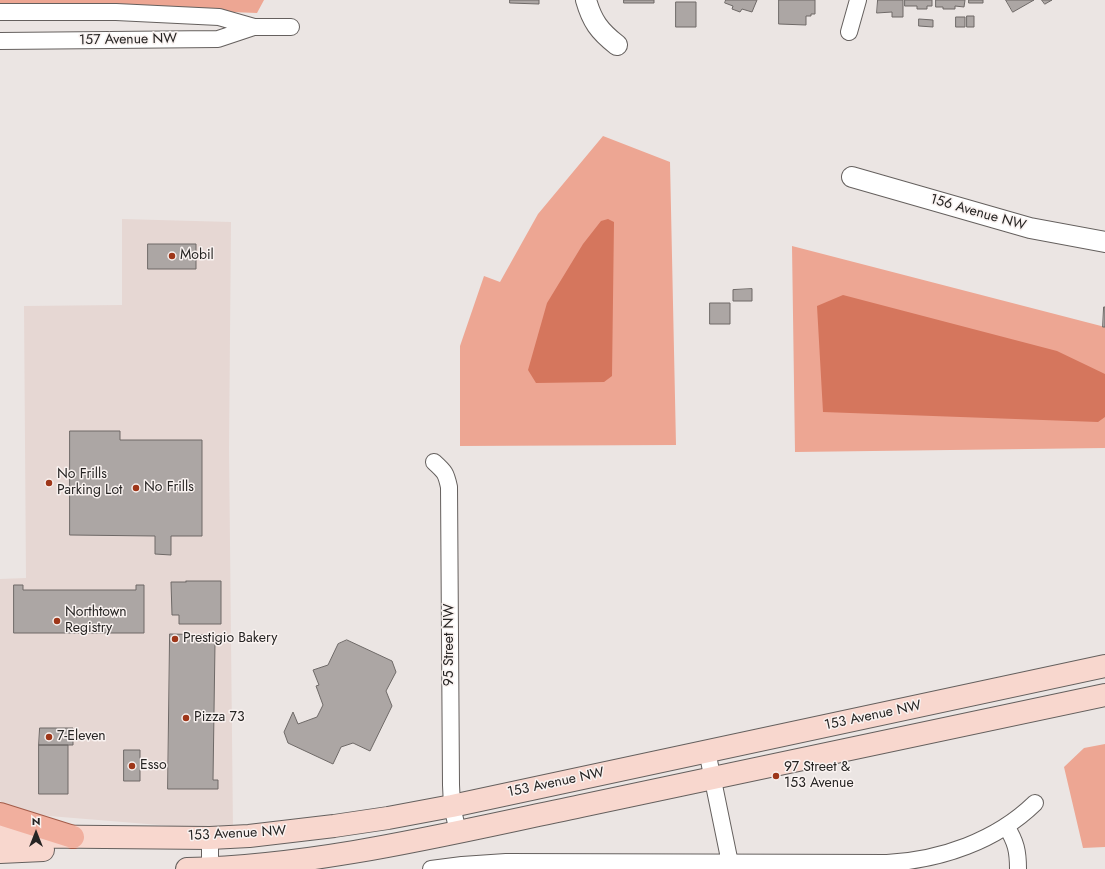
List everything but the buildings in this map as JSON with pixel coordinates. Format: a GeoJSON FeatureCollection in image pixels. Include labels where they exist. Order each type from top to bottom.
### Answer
{"type":"FeatureCollection","features":[{"type":"Feature","properties":{"kind":"main road","name":"153 Avenue NW"},"geometry":{"type":"LineString","coordinates":[[0,836],[210,838],[299,831],[388,818],[452,806],[1105,666]]}},
{"type":"Feature","properties":{"kind":"main road","name":"153 Avenue NW"},"geometry":{"type":"LineString","coordinates":[[187,869],[210,869],[305,860],[458,832],[1105,695]]}},
{"type":"Feature","properties":{"kind":"main road"},"geometry":{"type":"LineString","coordinates":[[0,814],[72,836]]}},
{"type":"Feature","properties":{"kind":"main road"},"geometry":{"type":"LineString","coordinates":[[0,852],[72,848],[108,837]]}},
{"type":"Feature","properties":{"kind":"street"},"geometry":{"type":"LineString","coordinates":[[586,0],[595,22],[607,37],[617,45]]}},
{"type":"Feature","properties":{"kind":"street"},"geometry":{"type":"LineString","coordinates":[[849,32],[858,0]]}},
{"type":"Feature","properties":{"kind":"street","name":"157 Avenue NW"},"geometry":{"type":"LineString","coordinates":[[0,12],[116,12],[218,17],[254,27],[291,27]]}},
{"type":"Feature","properties":{"kind":"street","name":"157 Avenue NW"},"geometry":{"type":"LineString","coordinates":[[0,41],[218,39],[254,27]]}},
{"type":"Feature","properties":{"kind":"street","name":"156 Avenue NW"},"geometry":{"type":"LineString","coordinates":[[852,177],[1030,228],[1105,242]]}},
{"type":"Feature","properties":{"kind":"street","name":"95 Street NW"},"geometry":{"type":"LineString","coordinates":[[434,462],[444,471],[447,476],[449,487],[450,785],[452,806],[458,832]]}},
{"type":"Feature","properties":{"kind":"street"},"geometry":{"type":"LineString","coordinates":[[707,751],[730,863]]}},
{"type":"Feature","properties":{"kind":"street"},"geometry":{"type":"LineString","coordinates":[[431,869],[462,864],[484,863],[610,866],[730,863],[814,866],[887,863],[916,860],[968,845],[991,835],[1017,820],[1035,803]]}},
{"type":"Feature","properties":{"kind":"street"},"geometry":{"type":"LineString","coordinates":[[1006,826],[1015,842],[1018,869]]}},
{"type":"Feature","properties":{"kind":"street"},"geometry":{"type":"LineString","coordinates":[[210,838],[210,869]]}},
{"type":"Feature","properties":{"kind":"shaded area"},"geometry":{"type":"Polygon","coordinates":[[[0,0],[264,0],[257,13],[153,9],[126,5],[0,3],[0,0]]]}},
{"type":"Feature","properties":{"kind":"shaded area"},"geometry":{"type":"Polygon","coordinates":[[[603,136],[670,162],[676,445],[460,446],[460,346],[484,276],[500,282],[538,214],[603,136]]]}},
{"type":"Feature","properties":{"kind":"shaded area"},"geometry":{"type":"Polygon","coordinates":[[[122,219],[231,222],[229,448],[233,831],[37,815],[2,803],[0,800],[0,579],[26,578],[24,306],[122,305],[122,219]]]}},
{"type":"Feature","properties":{"kind":"shaded area"},"geometry":{"type":"Polygon","coordinates":[[[608,219],[614,222],[612,376],[604,382],[536,383],[528,370],[547,303],[583,244],[601,221],[608,219]]]}},
{"type":"Feature","properties":{"kind":"shaded area"},"geometry":{"type":"Polygon","coordinates":[[[792,246],[1105,327],[1105,448],[795,452],[792,246]]]}},
{"type":"Feature","properties":{"kind":"shaded area"},"geometry":{"type":"Polygon","coordinates":[[[843,295],[1057,351],[1105,374],[1105,417],[1098,422],[823,412],[817,306],[843,295]]]}},
{"type":"Feature","properties":{"kind":"shaded area"},"geometry":{"type":"Polygon","coordinates":[[[1105,744],[1105,847],[1083,848],[1064,767],[1084,748],[1105,744]]]}},
{"type":"Feature","properties":{"kind":"place","name":"Mobil"},"geometry":{"type":"Point","coordinates":[172,256]}},
{"type":"Feature","properties":{"kind":"place","name":"No Frills Parking Lot"},"geometry":{"type":"Point","coordinates":[49,483]}},
{"type":"Feature","properties":{"kind":"place","name":"No Frills"},"geometry":{"type":"Point","coordinates":[136,488]}},
{"type":"Feature","properties":{"kind":"place","name":"Northtown Registry"},"geometry":{"type":"Point","coordinates":[57,621]}},
{"type":"Feature","properties":{"kind":"place","name":"Prestigio Bakery"},"geometry":{"type":"Point","coordinates":[175,639]}},
{"type":"Feature","properties":{"kind":"place","name":"Pizza 73"},"geometry":{"type":"Point","coordinates":[186,718]}},
{"type":"Feature","properties":{"kind":"place","name":"7-Eleven"},"geometry":{"type":"Point","coordinates":[49,737]}},
{"type":"Feature","properties":{"kind":"place","name":"Esso"},"geometry":{"type":"Point","coordinates":[132,766]}},
{"type":"Feature","properties":{"kind":"place","name":"97 Street & 153 Avenue"},"geometry":{"type":"Point","coordinates":[776,776]}}]}
